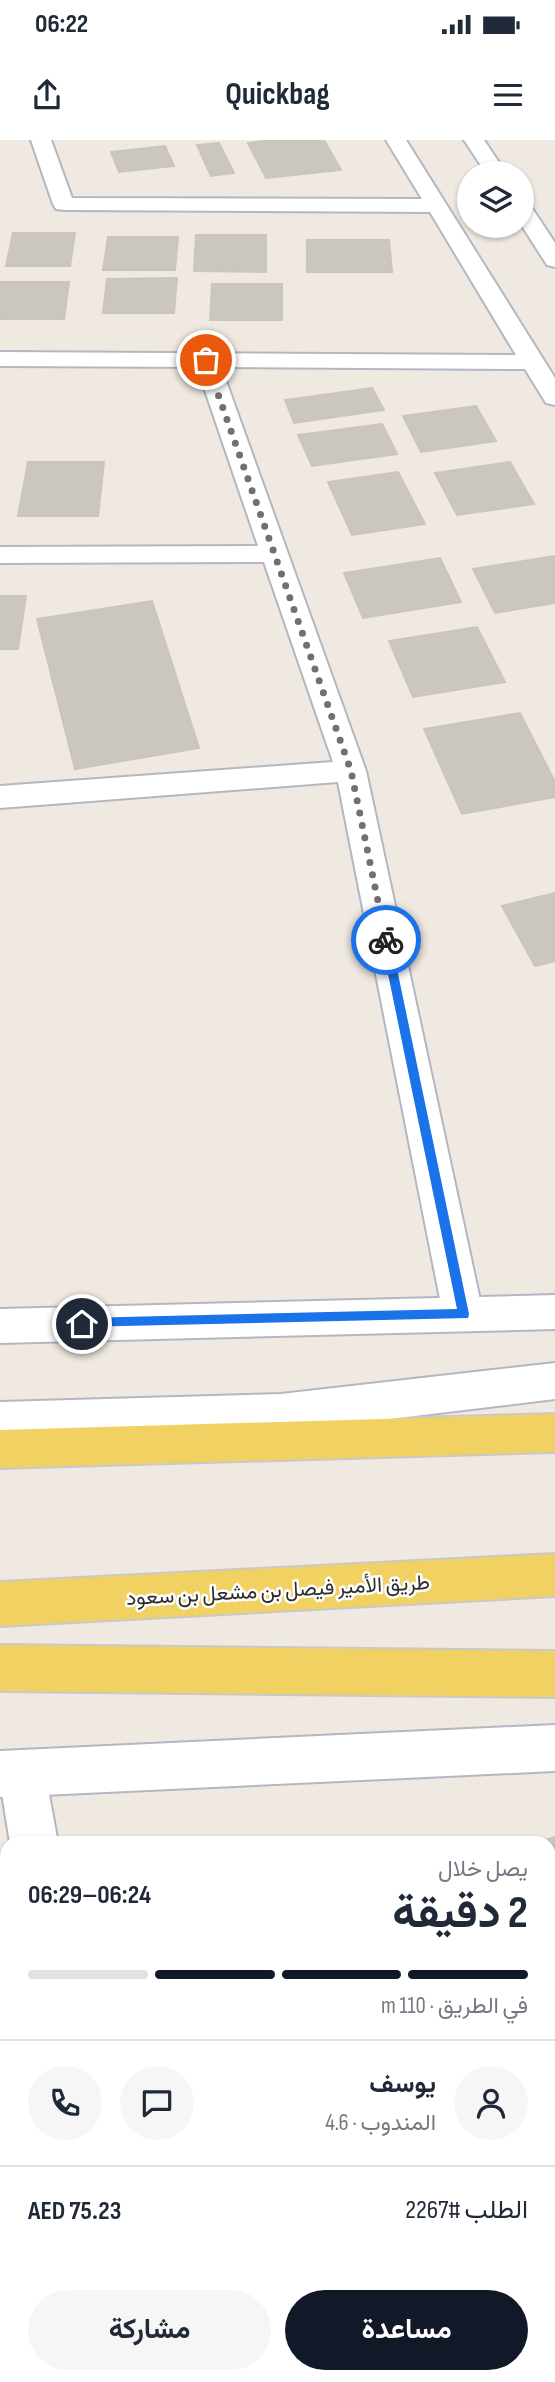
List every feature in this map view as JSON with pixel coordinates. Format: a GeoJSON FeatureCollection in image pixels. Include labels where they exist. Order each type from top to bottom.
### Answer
{"type":"FeatureCollection","features":[{"type":"Feature","properties":{"kind":"main road"},"geometry":{"type":"LineString","coordinates":[[0,1449],[555,1433]]}},
{"type":"Feature","properties":{"kind":"main road","name":"طريق الأمير فيصل بن مشعل بن سعود"},"geometry":{"type":"LineString","coordinates":[[0,1604],[555,1575]]}},
{"type":"Feature","properties":{"kind":"main road"},"geometry":{"type":"LineString","coordinates":[[0,1668],[555,1674]]}},
{"type":"Feature","properties":{"kind":"street"},"geometry":{"type":"LineString","coordinates":[[41,140],[64,204],[437,206]]}},
{"type":"Feature","properties":{"kind":"street"},"geometry":{"type":"LineString","coordinates":[[396,140],[555,398]]}},
{"type":"Feature","properties":{"kind":"street"},"geometry":{"type":"LineString","coordinates":[[474,140],[488,161]]}},
{"type":"Feature","properties":{"kind":"street"},"geometry":{"type":"LineString","coordinates":[[534,228],[555,260]]}},
{"type":"Feature","properties":{"kind":"street"},"geometry":{"type":"LineString","coordinates":[[0,359],[533,362]]}},
{"type":"Feature","properties":{"kind":"street"},"geometry":{"type":"LineString","coordinates":[[206,360],[351,771],[463,1314]]}},
{"type":"Feature","properties":{"kind":"street"},"geometry":{"type":"LineString","coordinates":[[0,555],[275,554]]}},
{"type":"Feature","properties":{"kind":"street"},"geometry":{"type":"LineString","coordinates":[[0,797],[351,771]]}},
{"type":"Feature","properties":{"kind":"street"},"geometry":{"type":"LineString","coordinates":[[0,1325],[555,1312]]}},
{"type":"Feature","properties":{"kind":"street"},"geometry":{"type":"LineString","coordinates":[[0,1421],[281,1413],[555,1381]]}},
{"type":"Feature","properties":{"kind":"street"},"geometry":{"type":"LineString","coordinates":[[32,1836],[11,1773],[555,1748]]}},
{"type":"Feature","properties":{"kind":"building"},"geometry":{"type":"Polygon","coordinates":[[[270,140],[324,140],[341,170],[266,178],[248,143],[270,140]]]}},
{"type":"Feature","properties":{"kind":"building"},"geometry":{"type":"Polygon","coordinates":[[[219,143],[234,173],[211,176],[197,145],[219,143]]]}},
{"type":"Feature","properties":{"kind":"building"},"geometry":{"type":"Polygon","coordinates":[[[165,146],[174,166],[119,172],[111,152],[165,146]]]}},
{"type":"Feature","properties":{"kind":"building"},"geometry":{"type":"Polygon","coordinates":[[[13,233],[75,233],[70,266],[6,266],[13,233]]]}},
{"type":"Feature","properties":{"kind":"building"},"geometry":{"type":"Polygon","coordinates":[[[196,235],[266,235],[266,272],[194,271],[196,235]]]}},
{"type":"Feature","properties":{"kind":"building"},"geometry":{"type":"Polygon","coordinates":[[[108,237],[178,237],[175,270],[103,270],[108,237]]]}},
{"type":"Feature","properties":{"kind":"building"},"geometry":{"type":"Polygon","coordinates":[[[307,240],[389,240],[392,272],[307,272],[307,240]]]}},
{"type":"Feature","properties":{"kind":"building"},"geometry":{"type":"Polygon","coordinates":[[[177,278],[174,313],[103,313],[107,279],[177,278]]]}},
{"type":"Feature","properties":{"kind":"building"},"geometry":{"type":"Polygon","coordinates":[[[0,282],[69,282],[64,319],[0,319],[0,282]]]}},
{"type":"Feature","properties":{"kind":"building"},"geometry":{"type":"Polygon","coordinates":[[[212,284],[282,284],[282,320],[210,320],[212,284]]]}},
{"type":"Feature","properties":{"kind":"building"},"geometry":{"type":"Polygon","coordinates":[[[372,388],[384,410],[294,423],[285,400],[372,388]]]}},
{"type":"Feature","properties":{"kind":"building"},"geometry":{"type":"Polygon","coordinates":[[[476,406],[496,441],[421,452],[403,416],[476,406]]]}},
{"type":"Feature","properties":{"kind":"building"},"geometry":{"type":"Polygon","coordinates":[[[382,424],[397,454],[312,466],[298,435],[382,424]]]}},
{"type":"Feature","properties":{"kind":"building"},"geometry":{"type":"Polygon","coordinates":[[[28,462],[104,462],[98,516],[18,516],[28,462]]]}},
{"type":"Feature","properties":{"kind":"building"},"geometry":{"type":"Polygon","coordinates":[[[510,462],[534,504],[457,515],[435,473],[510,462]]]}},
{"type":"Feature","properties":{"kind":"building"},"geometry":{"type":"Polygon","coordinates":[[[398,472],[425,524],[352,535],[328,482],[398,472]]]}},
{"type":"Feature","properties":{"kind":"building"},"geometry":{"type":"Polygon","coordinates":[[[555,556],[555,603],[495,613],[473,569],[555,556]]]}},
{"type":"Feature","properties":{"kind":"building"},"geometry":{"type":"Polygon","coordinates":[[[440,558],[461,602],[363,618],[344,573],[440,558]]]}},
{"type":"Feature","properties":{"kind":"building"},"geometry":{"type":"Polygon","coordinates":[[[0,596],[26,596],[18,649],[0,649],[0,596]]]}},
{"type":"Feature","properties":{"kind":"building"},"geometry":{"type":"Polygon","coordinates":[[[152,601],[199,748],[75,769],[37,619],[152,601]]]}},
{"type":"Feature","properties":{"kind":"building"},"geometry":{"type":"Polygon","coordinates":[[[477,627],[505,682],[413,697],[389,641],[477,627]]]}},
{"type":"Feature","properties":{"kind":"building"},"geometry":{"type":"Polygon","coordinates":[[[520,713],[555,782],[555,797],[462,814],[424,729],[520,713]]]}},
{"type":"Feature","properties":{"kind":"building"},"geometry":{"type":"Polygon","coordinates":[[[555,893],[555,961],[535,966],[502,906],[555,893]]]}},
{"type":"Feature","properties":{"kind":"way so far"},"geometry":{"type":"LineString","coordinates":[[206,360],[351,771],[386,940]]}},
{"type":"Feature","properties":{"kind":"route"},"geometry":{"type":"LineString","coordinates":[[82,1324],[463,1314],[386,940]]}}]}
